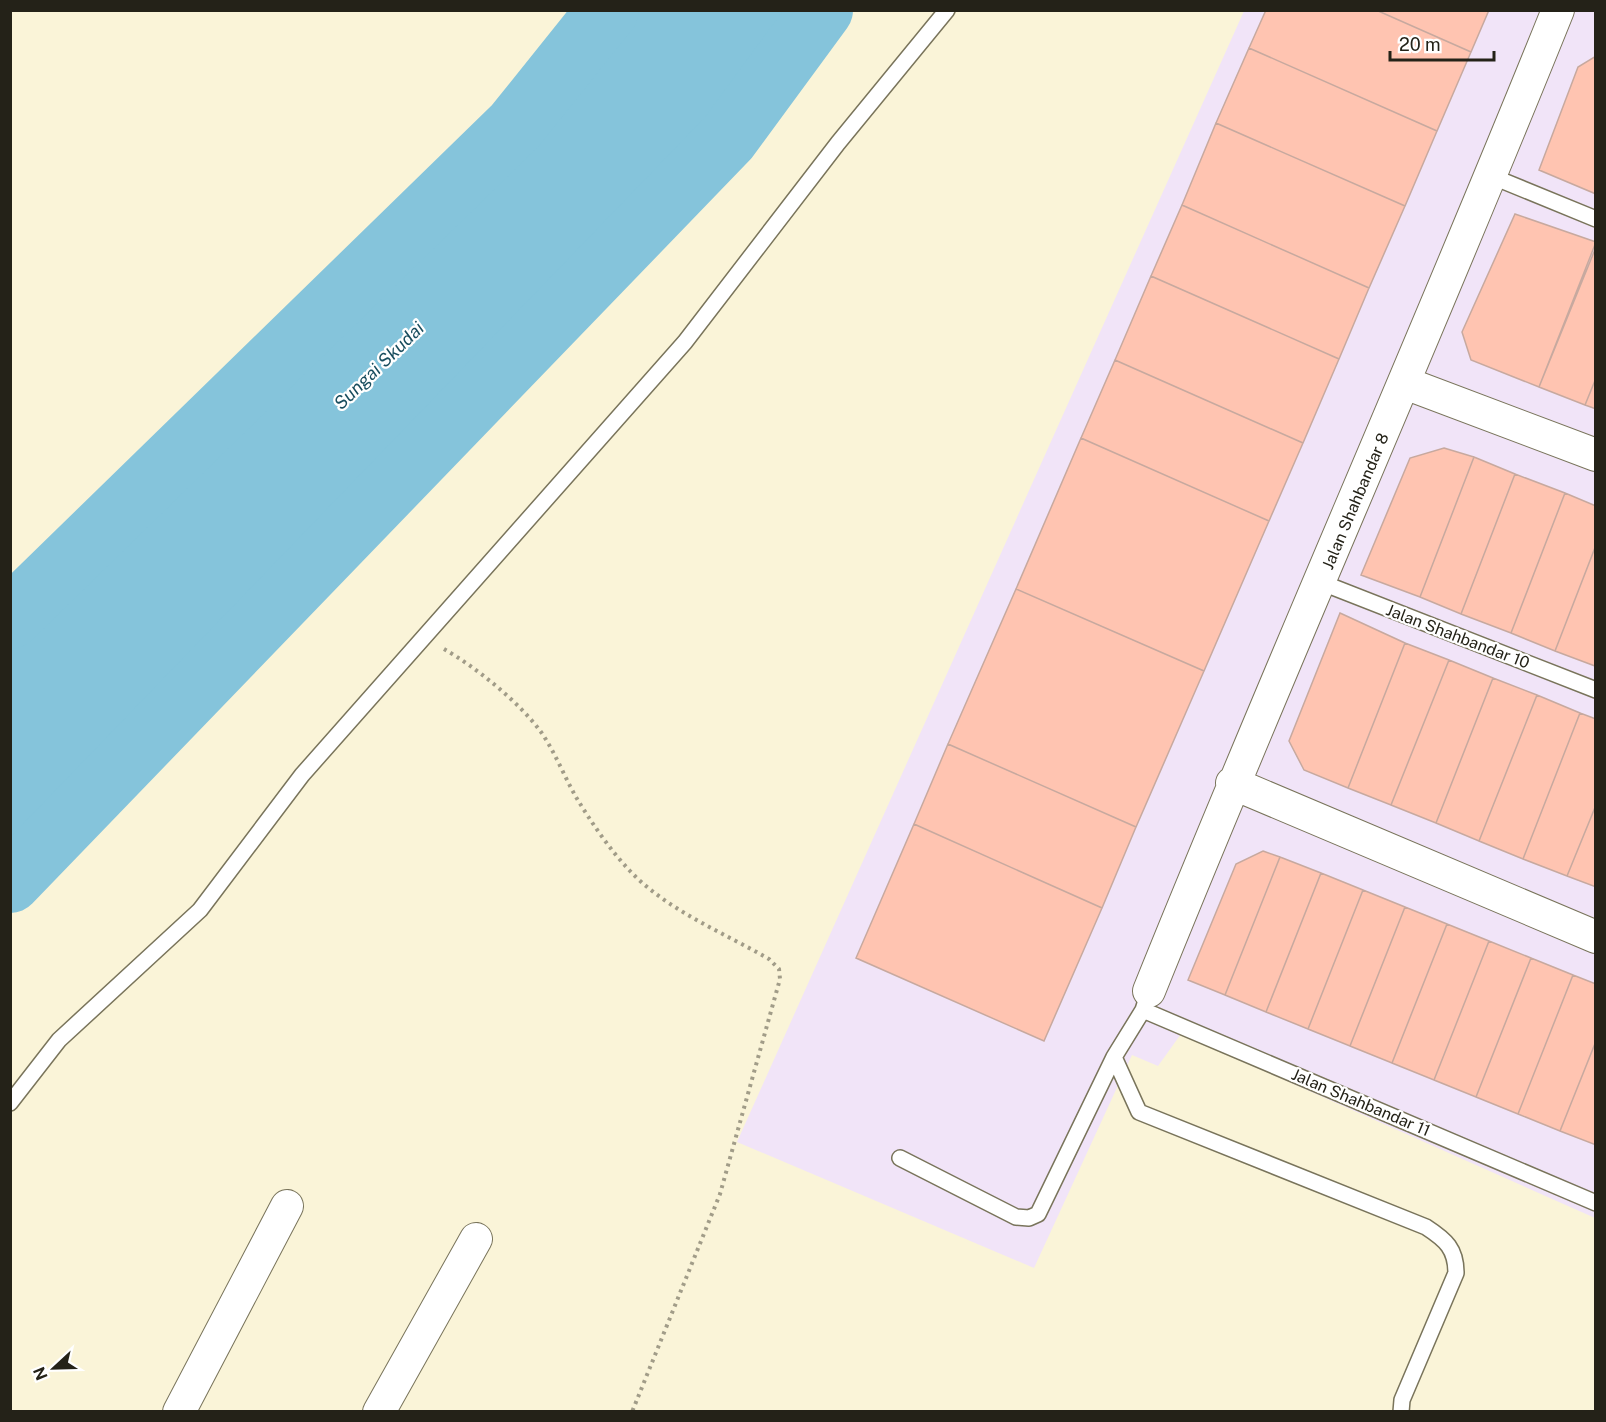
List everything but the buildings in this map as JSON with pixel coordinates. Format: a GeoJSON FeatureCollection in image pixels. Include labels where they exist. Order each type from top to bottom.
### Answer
{"type":"FeatureCollection","features":[{"type":"Feature","properties":{"kind":"street","name":"Jalan Shahbandar 8"},"geometry":{"type":"LineString","coordinates":[[1146,1001],[1232,783],[1405,383],[1558,10]]}},
{"type":"Feature","properties":{"kind":"street"},"geometry":{"type":"LineString","coordinates":[[1405,383],[1596,455]]}},
{"type":"Feature","properties":{"kind":"street"},"geometry":{"type":"LineString","coordinates":[[1232,783],[1596,937]]}},
{"type":"Feature","properties":{"kind":"street"},"geometry":{"type":"LineString","coordinates":[[179,1412],[287,1206]]}},
{"type":"Feature","properties":{"kind":"street"},"geometry":{"type":"LineString","coordinates":[[379,1412],[476,1239]]}},
{"type":"Feature","properties":{"kind":"lane"},"geometry":{"type":"LineString","coordinates":[[10,1103],[59,1040],[200,910],[302,775],[685,342],[838,143],[947,10]]}},
{"type":"Feature","properties":{"kind":"lane"},"geometry":{"type":"LineString","coordinates":[[1491,176],[1596,219]]}},
{"type":"Feature","properties":{"kind":"lane","name":"Jalan Shahbandar 10"},"geometry":{"type":"LineString","coordinates":[[1320,582],[1596,690]]}},
{"type":"Feature","properties":{"kind":"lane"},"geometry":{"type":"LineString","coordinates":[[900,1158],[1016,1217],[1029,1218],[1038,1214],[1114,1057],[1146,1001]]}},
{"type":"Feature","properties":{"kind":"lane","name":"Jalan Shahbandar 11"},"geometry":{"type":"LineString","coordinates":[[1146,1001],[1596,1203]]}},
{"type":"Feature","properties":{"kind":"lane"},"geometry":{"type":"LineString","coordinates":[[1114,1057],[1139,1112],[1426,1227],[1448,1243],[1456,1257],[1456,1273],[1402,1400],[1401,1412]]}},
{"type":"Feature","properties":{"kind":"path"},"geometry":{"type":"LineString","coordinates":[[423,637],[469,665],[499,689],[541,732],[577,798],[602,835],[628,870],[653,894],[769,959],[779,969],[780,979],[720,1194],[632,1412]]}},
{"type":"Feature","properties":{"kind":"shaded area"},"geometry":{"type":"Polygon","coordinates":[[[1244,11],[1595,11],[1595,1218],[1181,1034],[1158,1066],[1132,1055],[1034,1268],[737,1142],[1244,11]]]}},
{"type":"Feature","properties":{"kind":"water","name":"Sungai Skudai"},"geometry":{"type":"Polygon","coordinates":[[[608,10],[822,11],[728,138],[11,882],[11,618],[515,126],[608,10]]]}},
{"type":"Feature","properties":{"kind":"waterway"},"geometry":{"type":"LineString","coordinates":[[10,618],[515,126],[608,10]]}},
{"type":"Feature","properties":{"kind":"waterway"},"geometry":{"type":"LineString","coordinates":[[10,882],[728,138],[822,10]]}}]}
